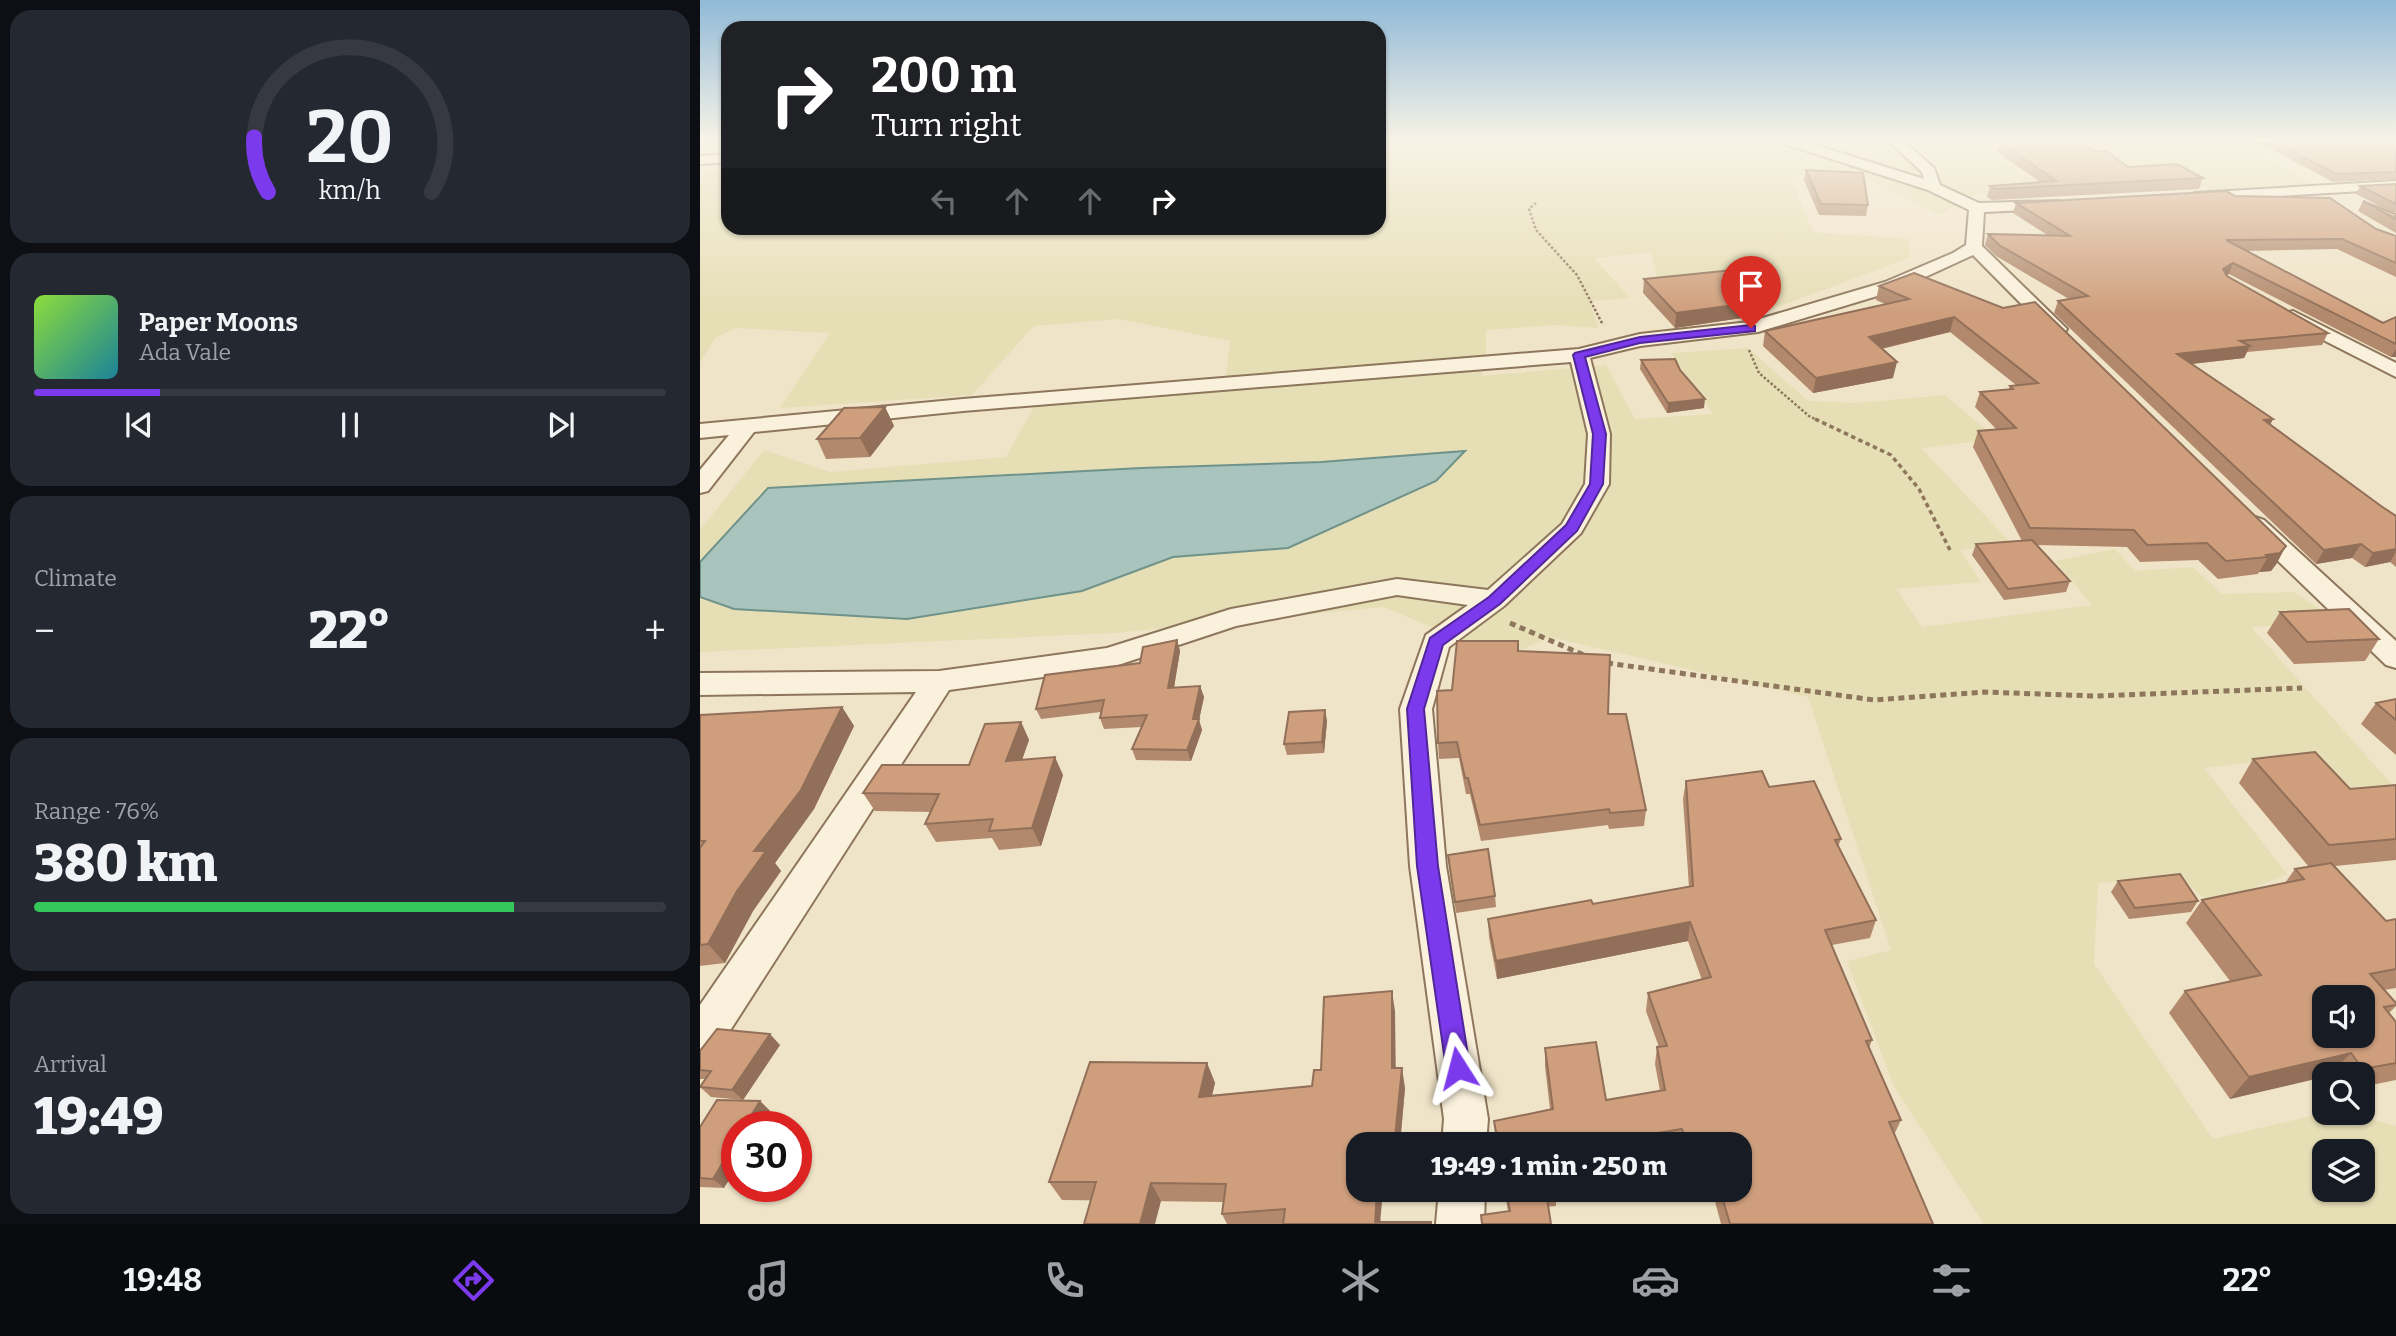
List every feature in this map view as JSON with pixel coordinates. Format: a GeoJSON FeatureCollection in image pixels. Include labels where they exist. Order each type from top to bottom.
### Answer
{"type":"FeatureCollection","features":[{"type":"Feature","properties":{"kind":"street"},"geometry":{"type":"LineString","coordinates":[[1956,198],[1977,208],[2069,204]]}},
{"type":"Feature","properties":{"kind":"street"},"geometry":{"type":"LineString","coordinates":[[2323,198],[2342,208]]}},
{"type":"Feature","properties":{"kind":"street"},"geometry":{"type":"LineString","coordinates":[[1977,208],[1974,247],[2075,348]]}},
{"type":"Feature","properties":{"kind":"street"},"geometry":{"type":"LineString","coordinates":[[700,431],[963,405],[1579,355],[1640,340],[1740,330],[1891,286],[1959,257],[1974,247]]}},
{"type":"Feature","properties":{"kind":"street"},"geometry":{"type":"LineString","coordinates":[[2278,308],[2396,371]]}},
{"type":"Feature","properties":{"kind":"street"},"geometry":{"type":"LineString","coordinates":[[1465,1132],[1466,1119],[1428,866],[1416,709],[1436,642],[1487,605],[1572,528],[1597,484],[1599,434],[1579,355]]}},
{"type":"Feature","properties":{"kind":"street"},"geometry":{"type":"LineString","coordinates":[[700,486],[747,427]]}},
{"type":"Feature","properties":{"kind":"street"},"geometry":{"type":"LineString","coordinates":[[2242,513],[2396,658]]}},
{"type":"Feature","properties":{"kind":"street"},"geometry":{"type":"LineString","coordinates":[[700,684],[939,681],[1109,658],[1231,618],[1396,587],[1487,605]]}},
{"type":"Feature","properties":{"kind":"street"},"geometry":{"type":"LineString","coordinates":[[700,1040],[939,681]]}},
{"type":"Feature","properties":{"kind":"street"},"geometry":{"type":"LineString","coordinates":[[1460,1224],[1461,1202]]}},
{"type":"Feature","properties":{"kind":"path"},"geometry":{"type":"LineString","coordinates":[[1536,203],[1529,209],[1531,224],[1551,252],[1577,275],[1594,303],[1606,333],[1616,346]]}},
{"type":"Feature","properties":{"kind":"path"},"geometry":{"type":"LineString","coordinates":[[1740,330],[1759,373],[1809,416],[1891,455],[1919,489],[1950,550]]}},
{"type":"Feature","properties":{"kind":"path"},"geometry":{"type":"LineString","coordinates":[[1487,605],[1591,658]]}},
{"type":"Feature","properties":{"kind":"path"},"geometry":{"type":"LineString","coordinates":[[1602,663],[1874,700],[1983,692],[2096,696],[2302,688]]}},
{"type":"Feature","properties":{"kind":"shaded area"},"geometry":{"type":"Polygon","coordinates":[[[700,198],[721,198],[721,235],[1386,235],[1386,198],[1799,198],[1813,232],[1909,239],[1909,258],[1769,310],[1731,275],[1658,282],[1651,252],[1594,258],[1630,298],[1590,301],[1598,328],[1556,325],[1486,330],[1486,355],[1481,376],[1606,365],[1635,419],[1713,414],[1671,353],[1748,348],[1808,401],[1858,403],[1944,395],[1998,439],[1921,448],[2012,544],[1960,550],[1981,582],[1896,589],[1922,627],[2092,605],[2055,561],[2115,549],[2135,571],[2193,567],[2222,594],[2293,592],[2342,623],[2251,627],[2396,789],[2360,799],[2313,755],[2204,768],[2287,874],[2212,906],[2184,880],[2098,883],[2094,964],[2213,1139],[2312,1116],[2312,1125],[2375,1125],[2375,1121],[2396,1126],[2396,1224],[1984,1224],[1894,1087],[1847,961],[1891,950],[1808,697],[1550,637],[1505,657],[1383,607],[1115,633],[700,652],[700,530],[764,450],[830,472],[1006,457],[1043,391],[1226,376],[1230,341],[1119,319],[1034,326],[972,395],[780,408],[830,333],[735,328],[715,338],[700,363],[700,198]]]}},
{"type":"Feature","properties":{"kind":"shaded area"},"geometry":{"type":"Polygon","coordinates":[[[1906,198],[1966,198],[1940,215],[1906,198]]]}},
{"type":"Feature","properties":{"kind":"water"},"geometry":{"type":"Polygon","coordinates":[[[1465,451],[1436,481],[1288,548],[1173,557],[1082,591],[907,619],[734,609],[700,597],[700,562],[768,488],[1141,468],[1321,462],[1465,451]]]}},
{"type":"Feature","properties":{"kind":"building"},"geometry":{"type":"Polygon","coordinates":[[[1818,198],[1867,198],[1868,205],[1821,204],[1818,198]]]}},
{"type":"Feature","properties":{"kind":"building"},"geometry":{"type":"Polygon","coordinates":[[[2101,198],[2330,198],[2376,229],[2396,236],[2396,263],[2342,239],[2226,240],[2383,323],[2396,317],[2396,344],[2233,263],[2223,269],[2227,276],[2328,333],[2240,341],[2250,346],[2177,354],[2273,419],[2264,420],[2396,516],[2396,549],[2373,553],[2361,544],[2324,550],[2058,301],[2088,296],[1999,245],[1988,234],[2070,236],[2016,203],[2101,198]]]}},
{"type":"Feature","properties":{"kind":"building"},"geometry":{"type":"Polygon","coordinates":[[[2384,198],[2396,198],[2396,204],[2384,198]]]}},
{"type":"Feature","properties":{"kind":"building"},"geometry":{"type":"Polygon","coordinates":[[[2363,201],[2396,214],[2396,219],[2363,201]]]}},
{"type":"Feature","properties":{"kind":"building"},"geometry":{"type":"Polygon","coordinates":[[[1733,270],[1764,301],[1676,313],[1644,279],[1733,270]]]}},
{"type":"Feature","properties":{"kind":"building"},"geometry":{"type":"Polygon","coordinates":[[[1914,273],[2003,308],[2035,302],[2286,546],[2280,553],[2266,555],[2268,557],[2226,561],[2207,543],[2147,545],[2134,530],[2030,528],[1978,431],[2016,428],[1980,392],[2038,383],[1954,317],[1869,337],[1897,362],[1816,378],[1765,331],[1909,299],[1879,286],[1914,273]]]}},
{"type":"Feature","properties":{"kind":"building"},"geometry":{"type":"Polygon","coordinates":[[[1675,359],[1680,370],[1705,399],[1668,403],[1641,360],[1675,359]]]}},
{"type":"Feature","properties":{"kind":"building"},"geometry":{"type":"Polygon","coordinates":[[[885,407],[860,438],[817,439],[844,408],[885,407]]]}},
{"type":"Feature","properties":{"kind":"building"},"geometry":{"type":"Polygon","coordinates":[[[2032,540],[2070,581],[2008,589],[1976,544],[2032,540]]]}},
{"type":"Feature","properties":{"kind":"building"},"geometry":{"type":"Polygon","coordinates":[[[2349,609],[2379,639],[2307,642],[2280,612],[2349,609]]]}},
{"type":"Feature","properties":{"kind":"building"},"geometry":{"type":"Polygon","coordinates":[[[1177,640],[1168,688],[1200,686],[1193,719],[1199,719],[1187,750],[1132,749],[1147,715],[1100,718],[1104,700],[1036,709],[1045,675],[1140,663],[1143,647],[1177,640]]]}},
{"type":"Feature","properties":{"kind":"building"},"geometry":{"type":"Polygon","coordinates":[[[1457,641],[1518,641],[1518,651],[1610,655],[1608,714],[1626,714],[1646,810],[1610,813],[1609,809],[1480,825],[1457,742],[1438,743],[1437,691],[1452,690],[1457,641]]]}},
{"type":"Feature","properties":{"kind":"building"},"geometry":{"type":"Polygon","coordinates":[[[2396,699],[2396,720],[2376,703],[2396,699]]]}},
{"type":"Feature","properties":{"kind":"building"},"geometry":{"type":"Polygon","coordinates":[[[842,707],[801,790],[754,851],[766,851],[737,891],[708,944],[700,945],[700,848],[705,841],[700,841],[700,715],[842,707]]]}},
{"type":"Feature","properties":{"kind":"building"},"geometry":{"type":"Polygon","coordinates":[[[1325,710],[1322,742],[1284,744],[1289,712],[1325,710]]]}},
{"type":"Feature","properties":{"kind":"building"},"geometry":{"type":"Polygon","coordinates":[[[1021,722],[1006,761],[1055,757],[1032,828],[989,831],[993,819],[925,824],[939,794],[863,793],[882,765],[969,765],[985,724],[1021,722]]]}},
{"type":"Feature","properties":{"kind":"building"},"geometry":{"type":"Polygon","coordinates":[[[2315,752],[2350,789],[2396,785],[2396,839],[2329,845],[2253,759],[2315,752]]]}},
{"type":"Feature","properties":{"kind":"building"},"geometry":{"type":"Polygon","coordinates":[[[1762,771],[1769,787],[1814,781],[1841,839],[1835,840],[1876,920],[1825,930],[1872,1040],[1866,1041],[1901,1120],[1889,1122],[1933,1224],[1730,1224],[1724,1202],[1752,1202],[1752,1132],[1683,1132],[1682,1129],[1664,1132],[1496,1132],[1494,1121],[1553,1109],[1545,1048],[1596,1042],[1606,1100],[1665,1090],[1657,1047],[1667,1046],[1648,993],[1711,977],[1690,922],[1496,961],[1488,919],[1591,900],[1593,904],[1693,886],[1686,781],[1762,771]]]}},
{"type":"Feature","properties":{"kind":"building"},"geometry":{"type":"Polygon","coordinates":[[[1488,849],[1495,896],[1455,902],[1448,855],[1488,849]]]}},
{"type":"Feature","properties":{"kind":"building"},"geometry":{"type":"Polygon","coordinates":[[[2331,863],[2386,921],[2396,919],[2396,969],[2370,974],[2396,1003],[2384,1007],[2396,1022],[2396,1063],[2375,1067],[2375,1062],[2358,1062],[2351,1053],[2249,1077],[2185,991],[2261,975],[2202,900],[2304,879],[2295,869],[2331,863]]]}},
{"type":"Feature","properties":{"kind":"building"},"geometry":{"type":"Polygon","coordinates":[[[2180,874],[2198,901],[2135,908],[2118,881],[2180,874]]]}},
{"type":"Feature","properties":{"kind":"building"},"geometry":{"type":"Polygon","coordinates":[[[1392,991],[1392,1068],[1402,1068],[1396,1132],[1346,1132],[1346,1202],[1376,1202],[1375,1224],[1283,1224],[1285,1209],[1222,1214],[1226,1184],[1151,1183],[1140,1224],[1084,1224],[1096,1182],[1049,1182],[1090,1062],[1207,1063],[1199,1097],[1312,1086],[1314,1070],[1321,1070],[1324,997],[1392,991]]]}},
{"type":"Feature","properties":{"kind":"building"},"geometry":{"type":"Polygon","coordinates":[[[717,1029],[770,1034],[732,1090],[700,1087],[711,1071],[700,1070],[700,1051],[717,1029]]]}},
{"type":"Feature","properties":{"kind":"building"},"geometry":{"type":"Polygon","coordinates":[[[717,1100],[760,1101],[754,1111],[721,1111],[721,1166],[713,1179],[700,1178],[700,1127],[717,1100]]]}},
{"type":"Feature","properties":{"kind":"building"},"geometry":{"type":"Polygon","coordinates":[[[1508,1202],[1548,1202],[1551,1224],[1482,1224],[1481,1215],[1510,1211],[1508,1202]]]}},
{"type":"Feature","properties":{"kind":"building"},"geometry":{"type":"Polygon","coordinates":[[[1431,1222],[1431,1224],[1378,1224],[1431,1222]]]}},
{"type":"Feature","properties":{"kind":"route"},"geometry":{"type":"LineString","coordinates":[[1458,1068],[1428,866],[1416,709],[1436,642],[1494,600],[1572,528],[1597,484],[1599,434],[1579,355],[1640,340],[1751,328]]}}]}
